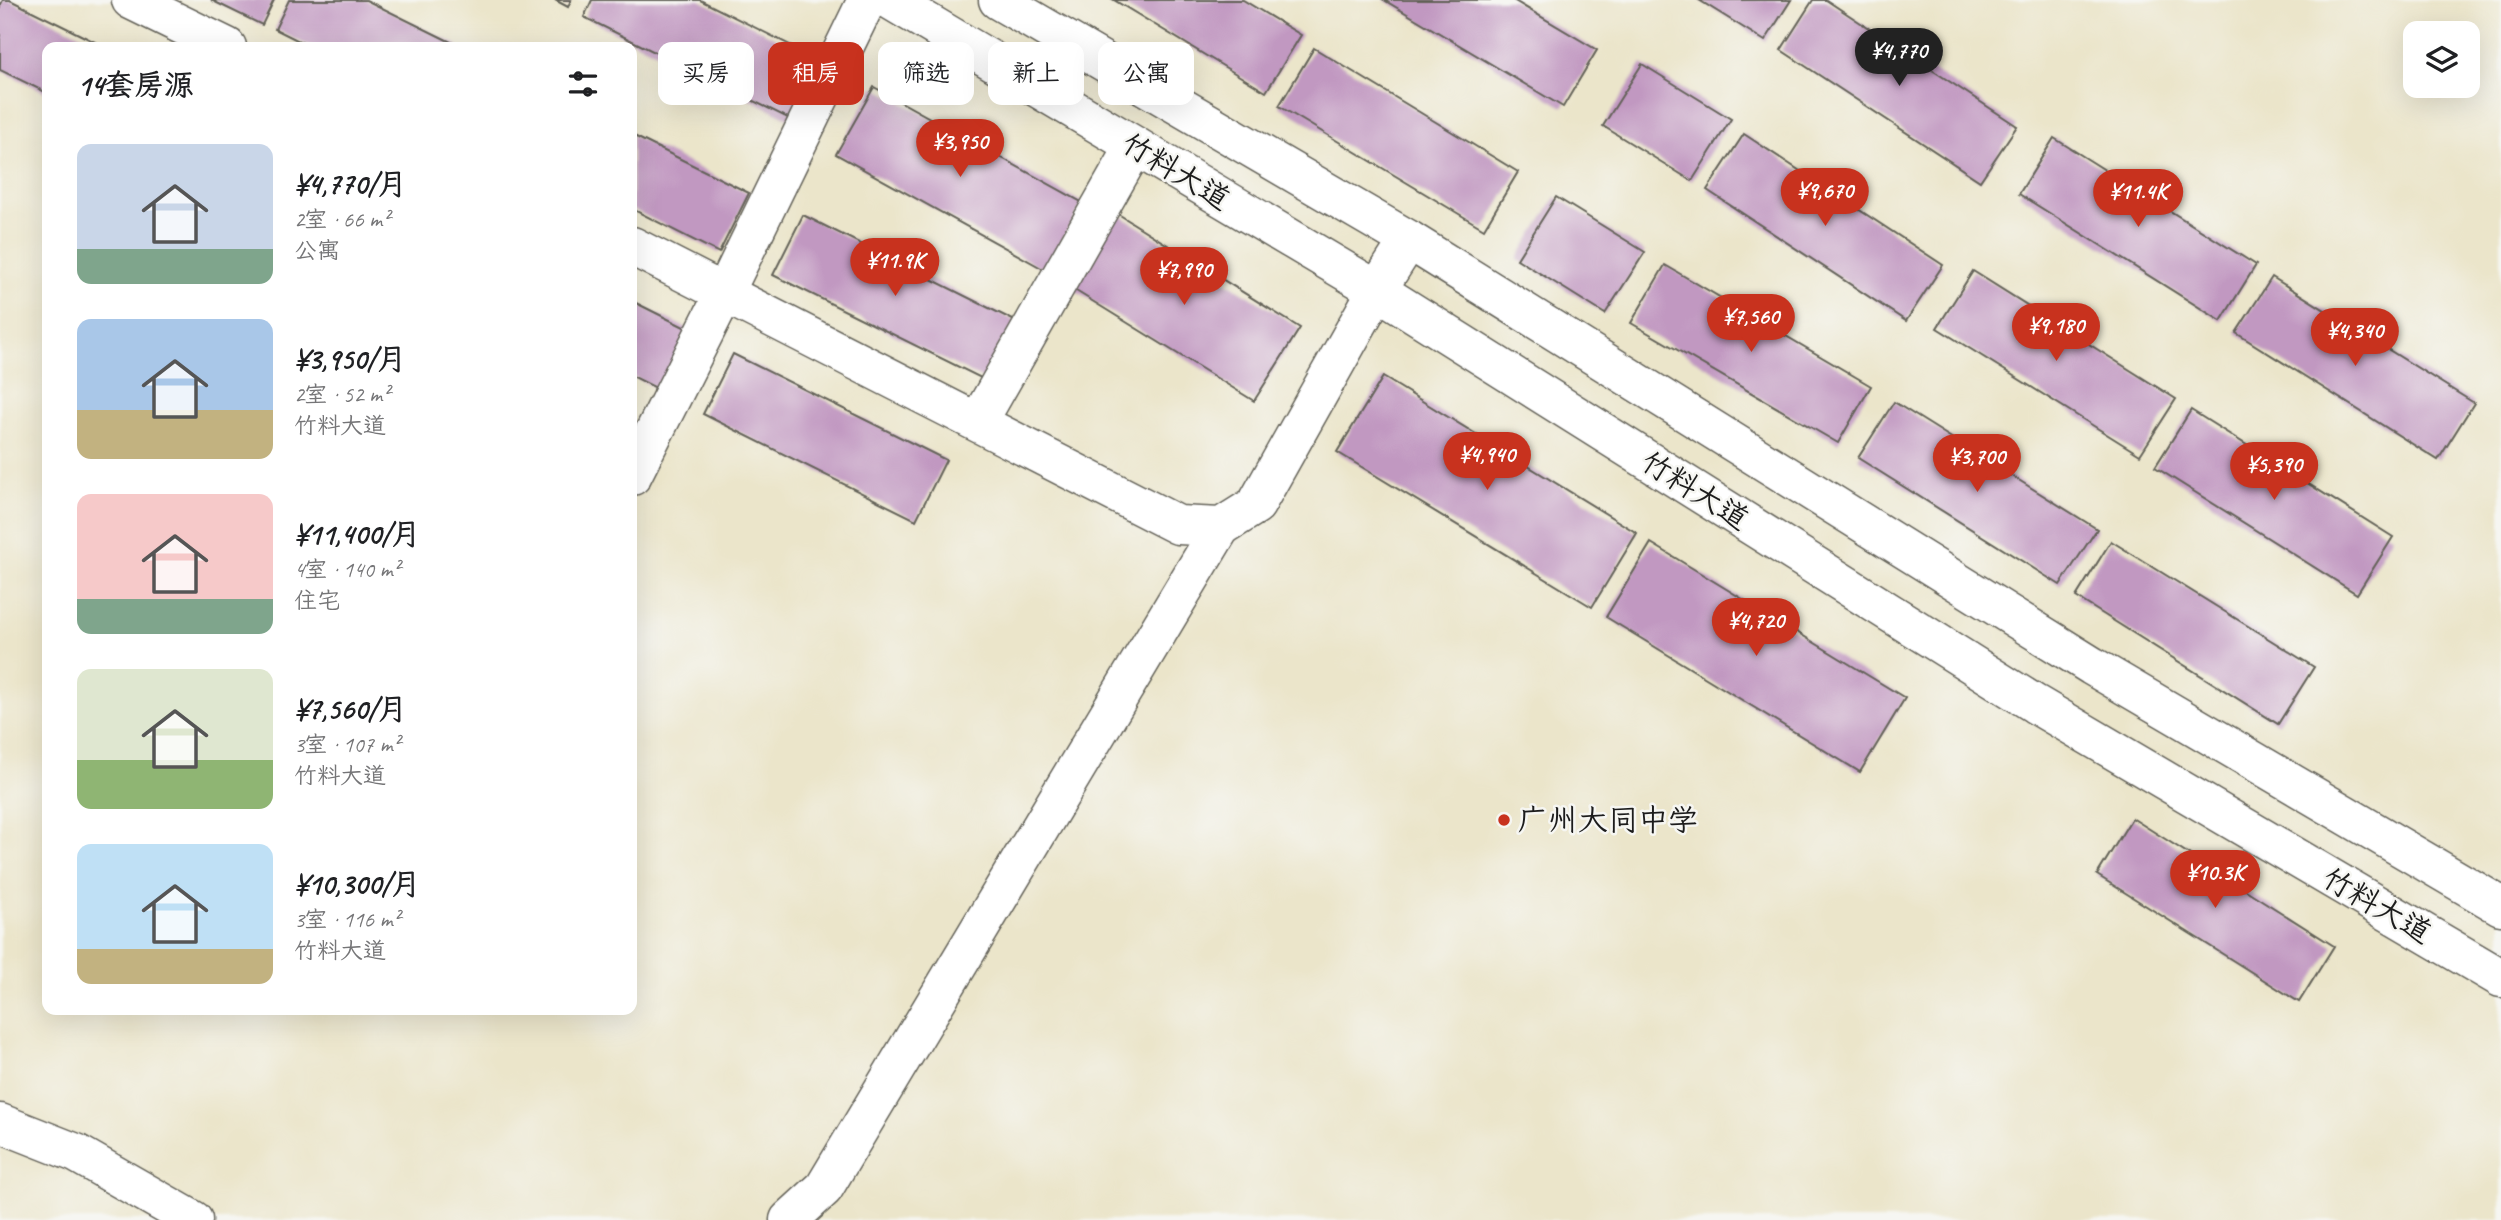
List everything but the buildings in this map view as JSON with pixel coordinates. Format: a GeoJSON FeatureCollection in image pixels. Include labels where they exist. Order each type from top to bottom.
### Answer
{"type":"FeatureCollection","features":[{"type":"Feature","properties":{"kind":"main road"},"geometry":{"type":"LineString","coordinates":[[131,0],[217,42]]}},
{"type":"Feature","properties":{"kind":"main road"},"geometry":{"type":"LineString","coordinates":[[637,466],[867,0]]}},
{"type":"Feature","properties":{"kind":"main road","name":"竹料大道"},"geometry":{"type":"LineString","coordinates":[[890,0],[1377,290],[2035,704],[2501,978]]}},
{"type":"Feature","properties":{"kind":"main road","name":"竹料大道"},"geometry":{"type":"LineString","coordinates":[[998,0],[1409,240],[2092,666],[2501,906]]}},
{"type":"Feature","properties":{"kind":"main road"},"geometry":{"type":"LineString","coordinates":[[978,422],[1135,146]]}},
{"type":"Feature","properties":{"kind":"main road"},"geometry":{"type":"LineString","coordinates":[[789,1220],[824,1188],[1221,527],[1256,505],[1377,290],[1409,240]]}},
{"type":"Feature","properties":{"kind":"main road"},"geometry":{"type":"LineString","coordinates":[[637,248],[1178,525],[1221,527]]}},
{"type":"Feature","properties":{"kind":"main road"},"geometry":{"type":"LineString","coordinates":[[0,1123],[76,1153],[193,1220]]}},
{"type":"Feature","properties":{"kind":"place","name":"广州大同中学"},"geometry":{"type":"Point","coordinates":[1504,820]}}]}
